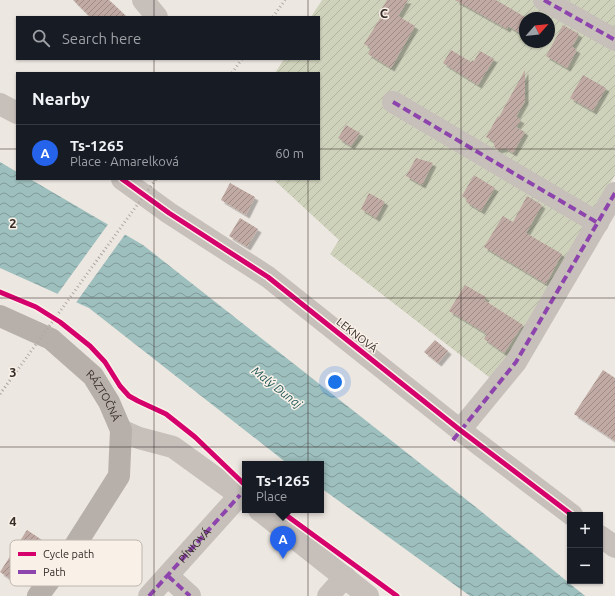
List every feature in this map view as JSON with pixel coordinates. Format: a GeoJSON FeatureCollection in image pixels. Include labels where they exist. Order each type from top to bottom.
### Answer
{"type":"FeatureCollection","features":[{"type":"Feature","properties":{"kind":"main road","name":"RÁZTOČNÁ"},"geometry":{"type":"LineString","coordinates":[[0,316],[50,339],[93,376],[109,402],[121,430],[119,476],[78,540]]}},
{"type":"Feature","properties":{"kind":"main road","name":"RÁZTOČNÁ"},"geometry":{"type":"LineString","coordinates":[[38,596],[45,586]]}},
{"type":"Feature","properties":{"kind":"street"},"geometry":{"type":"LineString","coordinates":[[143,0],[156,16]]}},
{"type":"Feature","properties":{"kind":"street"},"geometry":{"type":"LineString","coordinates":[[544,0],[615,40]]}},
{"type":"Feature","properties":{"kind":"street"},"geometry":{"type":"LineString","coordinates":[[393,102],[598,223]]}},
{"type":"Feature","properties":{"kind":"street"},"geometry":{"type":"LineString","coordinates":[[0,104],[16,112]]}},
{"type":"Feature","properties":{"kind":"street","name":"LEKNOVÁ"},"geometry":{"type":"LineString","coordinates":[[123,180],[170,213],[268,277],[460,430],[568,512]]}},
{"type":"Feature","properties":{"kind":"street"},"geometry":{"type":"LineString","coordinates":[[460,430],[516,362],[615,193]]}},
{"type":"Feature","properties":{"kind":"street"},"geometry":{"type":"LineString","coordinates":[[121,430],[139,438],[173,447],[242,496]]}},
{"type":"Feature","properties":{"kind":"street","name":"PÍNIOVÁ"},"geometry":{"type":"LineString","coordinates":[[149,596],[242,498]]}},
{"type":"Feature","properties":{"kind":"street"},"geometry":{"type":"LineString","coordinates":[[263,513],[368,596]]}},
{"type":"Feature","properties":{"kind":"street"},"geometry":{"type":"LineString","coordinates":[[603,538],[615,547]]}},
{"type":"Feature","properties":{"kind":"street"},"geometry":{"type":"LineString","coordinates":[[168,576],[190,596]]}},
{"type":"Feature","properties":{"kind":"street"},"geometry":{"type":"LineString","coordinates":[[328,596],[345,577]]}},
{"type":"Feature","properties":{"kind":"green space"},"geometry":{"type":"Polygon","coordinates":[[[322,0],[615,0],[615,175],[494,381],[330,254],[339,240],[274,180],[320,180],[320,72],[276,72],[283,60],[320,60],[320,16],[312,16],[322,0]]]}},
{"type":"Feature","properties":{"kind":"water","name":"Malý Dunaj"},"geometry":{"type":"Polygon","coordinates":[[[0,162],[16,171],[16,180],[32,180],[143,245],[477,508],[567,581],[567,584],[570,584],[585,596],[470,596],[324,490],[324,461],[284,461],[89,308],[0,268],[0,162]]]}},
{"type":"Feature","properties":{"kind":"pier"},"geometry":{"type":"Polygon","coordinates":[[[109,223],[126,233],[75,304],[56,296],[109,223]]]}},
{"type":"Feature","properties":{"kind":"building"},"geometry":{"type":"Polygon","coordinates":[[[73,0],[109,0],[126,16],[89,16],[73,0]]]}},
{"type":"Feature","properties":{"kind":"building"},"geometry":{"type":"Polygon","coordinates":[[[387,0],[408,0],[398,16],[415,26],[391,68],[368,54],[371,48],[364,44],[381,17],[378,15],[387,0]]]}},
{"type":"Feature","properties":{"kind":"building"},"geometry":{"type":"Polygon","coordinates":[[[455,0],[496,0],[519,13],[519,32],[508,26],[507,29],[455,0]]]}},
{"type":"Feature","properties":{"kind":"building"},"geometry":{"type":"Polygon","coordinates":[[[563,25],[579,34],[572,47],[577,50],[567,68],[546,56],[550,48],[555,48],[555,40],[563,25]]]}},
{"type":"Feature","properties":{"kind":"building"},"geometry":{"type":"Polygon","coordinates":[[[451,50],[471,62],[472,60],[474,61],[480,51],[494,59],[478,85],[443,63],[451,50]]]}},
{"type":"Feature","properties":{"kind":"building"},"geometry":{"type":"Polygon","coordinates":[[[525,70],[525,101],[516,117],[521,120],[516,127],[525,132],[513,153],[505,148],[498,150],[495,148],[493,141],[486,137],[525,70]]]}},
{"type":"Feature","properties":{"kind":"building"},"geometry":{"type":"Polygon","coordinates":[[[583,75],[606,88],[593,111],[570,98],[583,75]]]}},
{"type":"Feature","properties":{"kind":"building"},"geometry":{"type":"Polygon","coordinates":[[[346,125],[360,133],[351,146],[338,138],[346,125]]]}},
{"type":"Feature","properties":{"kind":"building"},"geometry":{"type":"Polygon","coordinates":[[[416,158],[433,163],[422,185],[406,176],[416,158]]]}},
{"type":"Feature","properties":{"kind":"building"},"geometry":{"type":"Polygon","coordinates":[[[474,175],[495,188],[481,211],[466,202],[467,199],[462,196],[474,175]]]}},
{"type":"Feature","properties":{"kind":"building"},"geometry":{"type":"Polygon","coordinates":[[[230,183],[255,197],[246,215],[221,200],[230,183]]]}},
{"type":"Feature","properties":{"kind":"building"},"geometry":{"type":"Polygon","coordinates":[[[369,193],[385,202],[376,218],[361,209],[369,193]]]}},
{"type":"Feature","properties":{"kind":"building"},"geometry":{"type":"Polygon","coordinates":[[[527,196],[542,205],[526,233],[562,254],[546,284],[484,247],[503,216],[513,222],[527,196]]]}},
{"type":"Feature","properties":{"kind":"building"},"geometry":{"type":"Polygon","coordinates":[[[240,218],[258,229],[247,247],[229,236],[240,218]]]}},
{"type":"Feature","properties":{"kind":"building"},"geometry":{"type":"Polygon","coordinates":[[[465,285],[486,297],[484,300],[523,325],[504,353],[484,339],[487,334],[449,311],[465,285]]]}},
{"type":"Feature","properties":{"kind":"building"},"geometry":{"type":"Polygon","coordinates":[[[435,340],[448,351],[438,363],[424,352],[435,340]]]}},
{"type":"Feature","properties":{"kind":"building"},"geometry":{"type":"Polygon","coordinates":[[[603,370],[615,378],[615,441],[574,414],[603,370]]]}},
{"type":"Feature","properties":{"kind":"building"},"geometry":{"type":"Polygon","coordinates":[[[27,530],[42,540],[21,540],[27,530]]]}},
{"type":"Feature","properties":{"kind":"building"},"geometry":{"type":"Polygon","coordinates":[[[10,556],[10,579],[0,572],[10,556]]]}},
{"type":"Feature","properties":{"kind":"railway"},"geometry":{"type":"LineString","coordinates":[[274,16],[285,0]]}},
{"type":"Feature","properties":{"kind":"railway"},"geometry":{"type":"LineString","coordinates":[[233,72],[241,60]]}},
{"type":"Feature","properties":{"kind":"railway"},"geometry":{"type":"LineString","coordinates":[[0,394],[155,180]]}},
{"type":"Feature","properties":{"kind":"marked path"},"geometry":{"type":"LineString","coordinates":[[544,0],[615,40]]}},
{"type":"Feature","properties":{"kind":"marked path"},"geometry":{"type":"LineString","coordinates":[[393,102],[598,223]]}},
{"type":"Feature","properties":{"kind":"marked path"},"geometry":{"type":"LineString","coordinates":[[453,440],[516,362],[615,193]]}},
{"type":"Feature","properties":{"kind":"marked path"},"geometry":{"type":"LineString","coordinates":[[149,596],[240,495]]}},
{"type":"Feature","properties":{"kind":"marked path"},"geometry":{"type":"LineString","coordinates":[[168,576],[190,596]]}},
{"type":"Feature","properties":{"kind":"cycle path"},"geometry":{"type":"LineString","coordinates":[[123,180],[169,213],[268,277],[460,430],[568,512]]}},
{"type":"Feature","properties":{"kind":"cycle path"},"geometry":{"type":"LineString","coordinates":[[0,292],[36,307],[60,322],[90,346],[105,362],[120,386],[129,396],[166,414],[195,437],[242,482]]}},
{"type":"Feature","properties":{"kind":"cycle path"},"geometry":{"type":"LineString","coordinates":[[283,513],[397,596]]}},
{"type":"Feature","properties":{"kind":"place","name":"Ts-1265"},"geometry":{"type":"Point","coordinates":[283,559]}}]}
